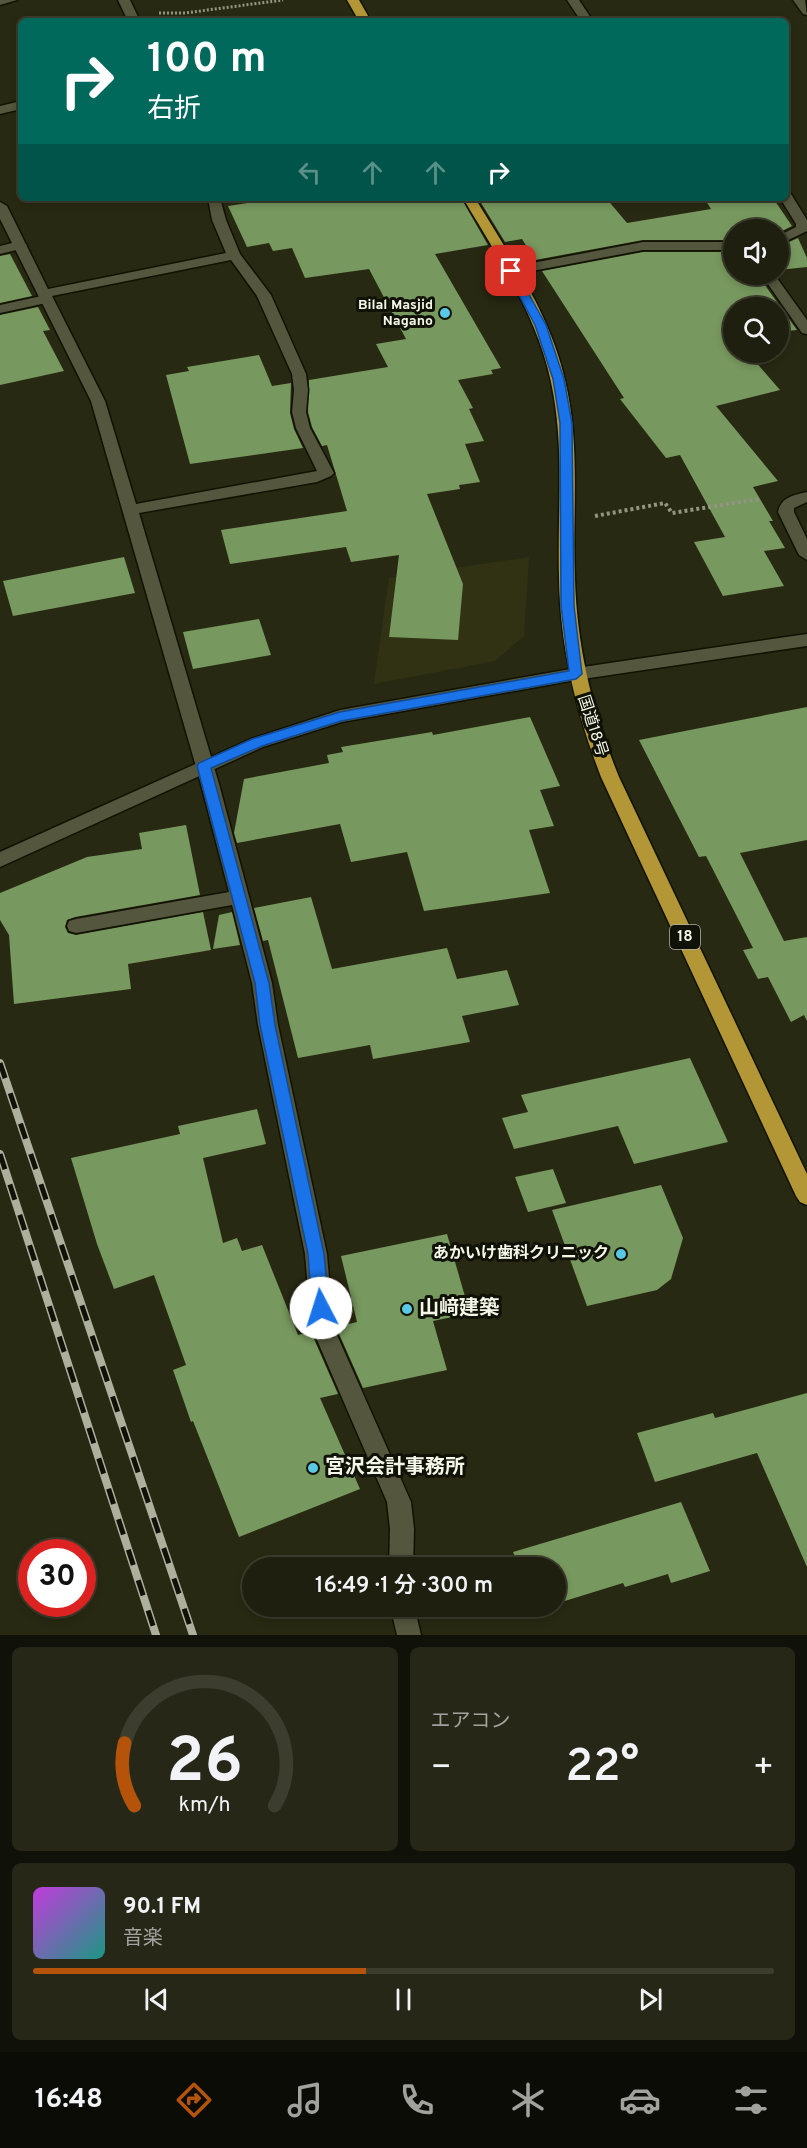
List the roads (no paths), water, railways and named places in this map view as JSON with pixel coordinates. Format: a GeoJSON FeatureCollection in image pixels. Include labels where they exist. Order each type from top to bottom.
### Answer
{"type":"FeatureCollection","features":[{"type":"Feature","properties":{"kind":"highway"},"geometry":{"type":"LineString","coordinates":[[356,0],[364,18]]}},
{"type":"Feature","properties":{"kind":"highway","name":"国道18号"},"geometry":{"type":"LineString","coordinates":[[471,201],[540,325],[558,379],[566,423],[567,606],[576,674],[589,726],[610,777],[807,1196]]}},
{"type":"Feature","properties":{"kind":"street"},"geometry":{"type":"LineString","coordinates":[[0,2],[11,0]]}},
{"type":"Feature","properties":{"kind":"street"},"geometry":{"type":"LineString","coordinates":[[573,0],[584,18]]}},
{"type":"Feature","properties":{"kind":"street"},"geometry":{"type":"LineString","coordinates":[[799,0],[807,12]]}},
{"type":"Feature","properties":{"kind":"street"},"geometry":{"type":"LineString","coordinates":[[0,110],[18,106]]}},
{"type":"Feature","properties":{"kind":"street"},"geometry":{"type":"LineString","coordinates":[[789,200],[801,211],[802,224],[802,229],[789,236]]}},
{"type":"Feature","properties":{"kind":"street"},"geometry":{"type":"LineString","coordinates":[[129,510],[326,473],[303,428],[299,412],[302,390],[299,374],[264,295],[234,255],[219,220],[215,201]]}},
{"type":"Feature","properties":{"kind":"street"},"geometry":{"type":"LineString","coordinates":[[0,206],[98,401],[203,766],[262,983],[268,1025],[316,1254],[322,1326],[399,1502],[402,1529],[401,1557]]}},
{"type":"Feature","properties":{"kind":"street"},"geometry":{"type":"LineString","coordinates":[[0,250],[20,245]]}},
{"type":"Feature","properties":{"kind":"street"},"geometry":{"type":"LineString","coordinates":[[511,271],[643,246],[723,246]]}},
{"type":"Feature","properties":{"kind":"street"},"geometry":{"type":"LineString","coordinates":[[0,309],[45,296],[234,255]]}},
{"type":"Feature","properties":{"kind":"street"},"geometry":{"type":"LineString","coordinates":[[775,285],[807,330]]}},
{"type":"Feature","properties":{"kind":"street"},"geometry":{"type":"LineString","coordinates":[[801,498],[787,506],[786,512],[807,555]]}},
{"type":"Feature","properties":{"kind":"street"},"geometry":{"type":"LineString","coordinates":[[0,860],[257,742],[340,716],[576,674],[807,640]]}},
{"type":"Feature","properties":{"kind":"street"},"geometry":{"type":"LineString","coordinates":[[76,926],[239,897]]}},
{"type":"Feature","properties":{"kind":"street"},"geometry":{"type":"LineString","coordinates":[[405,1617],[409,1635]]}},
{"type":"Feature","properties":{"kind":"railway"},"geometry":{"type":"LineString","coordinates":[[0,1063],[193,1635]]}},
{"type":"Feature","properties":{"kind":"railway"},"geometry":{"type":"LineString","coordinates":[[0,1154],[156,1635]]}},
{"type":"Feature","properties":{"kind":"place","name":"Bilal Masjid Nagano"},"geometry":{"type":"Point","coordinates":[445,313]}},
{"type":"Feature","properties":{"kind":"place","name":"あかいけ歯科クリニック"},"geometry":{"type":"Point","coordinates":[621,1254]}},
{"type":"Feature","properties":{"kind":"place","name":"山﨑建築"},"geometry":{"type":"Point","coordinates":[407,1309]}},
{"type":"Feature","properties":{"kind":"place","name":"宮沢会計事務所"},"geometry":{"type":"Point","coordinates":[313,1468]}}]}
